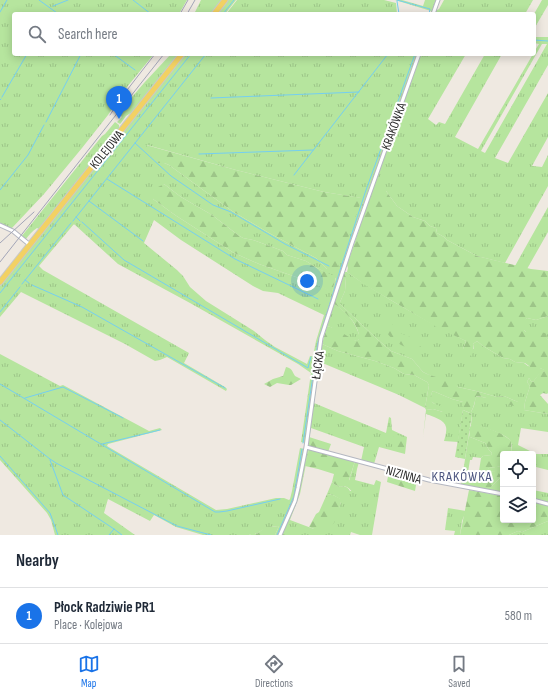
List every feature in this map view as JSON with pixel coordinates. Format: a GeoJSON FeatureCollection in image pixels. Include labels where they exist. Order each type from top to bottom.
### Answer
{"type":"FeatureCollection","features":[{"type":"Feature","properties":{"kind":"main road"},"geometry":{"type":"LineString","coordinates":[[216,12],[225,0]]}},
{"type":"Feature","properties":{"kind":"main road","name":"KOLEJOWA"},"geometry":{"type":"LineString","coordinates":[[0,282],[180,56]]}},
{"type":"Feature","properties":{"kind":"street"},"geometry":{"type":"LineString","coordinates":[[434,12],[438,0]]}},
{"type":"Feature","properties":{"kind":"street","name":"KRAKÓWKA"},"geometry":{"type":"LineString","coordinates":[[367,198],[418,56]]}},
{"type":"Feature","properties":{"kind":"street","name":"ŁĄCKA"},"geometry":{"type":"LineString","coordinates":[[280,535],[296,496],[306,447],[321,342],[367,198]]}},
{"type":"Feature","properties":{"kind":"street"},"geometry":{"type":"LineString","coordinates":[[0,225],[13,231],[30,245]]}},
{"type":"Feature","properties":{"kind":"street","name":"NIZINNA"},"geometry":{"type":"LineString","coordinates":[[306,447],[428,480],[500,493]]}},
{"type":"Feature","properties":{"kind":"street"},"geometry":{"type":"LineString","coordinates":[[536,501],[548,504]]}},
{"type":"Feature","properties":{"kind":"green space"},"geometry":{"type":"Polygon","coordinates":[[[0,0],[187,0],[180,12],[12,12],[12,56],[152,56],[127,87],[108,115],[44,194],[11,229],[0,223],[0,0]]]}},
{"type":"Feature","properties":{"kind":"green space"},"geometry":{"type":"Polygon","coordinates":[[[201,0],[222,0],[213,12],[195,12],[201,0]]]}},
{"type":"Feature","properties":{"kind":"green space"},"geometry":{"type":"Polygon","coordinates":[[[228,0],[236,0],[227,12],[219,12],[228,0]]]}},
{"type":"Feature","properties":{"kind":"green space"},"geometry":{"type":"Polygon","coordinates":[[[237,0],[384,0],[396,3],[397,12],[228,12],[237,0]]]}},
{"type":"Feature","properties":{"kind":"green space"},"geometry":{"type":"Polygon","coordinates":[[[395,0],[402,0],[423,6],[425,0],[437,0],[432,12],[395,0]]]}},
{"type":"Feature","properties":{"kind":"green space"},"geometry":{"type":"Polygon","coordinates":[[[444,0],[533,0],[526,12],[435,12],[439,9],[444,0]]]}},
{"type":"Feature","properties":{"kind":"green space"},"geometry":{"type":"Polygon","coordinates":[[[542,0],[548,0],[548,5],[536,26],[535,12],[542,0]]]}},
{"type":"Feature","properties":{"kind":"green space"},"geometry":{"type":"Polygon","coordinates":[[[536,37],[548,37],[548,65],[495,158],[508,163],[548,93],[548,137],[532,166],[542,167],[548,155],[548,186],[505,263],[477,256],[447,240],[437,233],[436,228],[430,226],[425,221],[413,217],[397,206],[386,191],[372,191],[419,56],[465,56],[428,119],[436,125],[439,122],[445,124],[484,56],[501,56],[455,137],[478,149],[532,56],[535,56],[481,151],[485,153],[547,44],[542,44],[536,55],[536,49],[539,44],[536,43],[536,37]]]}},
{"type":"Feature","properties":{"kind":"green space"},"geometry":{"type":"Polygon","coordinates":[[[169,56],[177,56],[134,111],[126,116],[120,124],[117,122],[122,117],[120,115],[144,83],[169,56]]]}},
{"type":"Feature","properties":{"kind":"green space"},"geometry":{"type":"Polygon","coordinates":[[[183,56],[417,56],[357,222],[319,343],[305,443],[301,442],[311,373],[298,364],[190,303],[118,264],[74,224],[39,266],[43,270],[189,353],[184,363],[225,387],[227,389],[226,391],[167,357],[155,361],[125,344],[21,292],[0,317],[0,286],[183,56]],[[147,145],[155,161],[169,165],[232,211],[316,258],[327,269],[361,198],[324,192],[236,170],[147,145]],[[164,184],[153,199],[234,253],[259,264],[332,291],[336,278],[306,261],[287,255],[283,251],[243,238],[212,215],[181,197],[164,184]],[[154,220],[144,243],[177,270],[190,287],[206,301],[254,331],[275,347],[307,364],[310,356],[313,356],[324,315],[278,293],[263,291],[253,286],[181,240],[154,220]]]}},
{"type":"Feature","properties":{"kind":"green space"},"geometry":{"type":"Polygon","coordinates":[[[115,122],[119,125],[119,128],[39,229],[35,229],[26,239],[21,237],[102,136],[115,122]]]}},
{"type":"Feature","properties":{"kind":"green space"},"geometry":{"type":"Polygon","coordinates":[[[146,145],[324,192],[362,198],[337,270],[327,269],[316,258],[232,211],[169,165],[156,162],[152,158],[146,145]]]}},
{"type":"Feature","properties":{"kind":"green space"},"geometry":{"type":"Polygon","coordinates":[[[164,184],[181,197],[212,215],[243,238],[283,251],[287,255],[306,261],[336,277],[332,292],[313,283],[259,264],[234,253],[153,199],[154,189],[164,184]]]}},
{"type":"Feature","properties":{"kind":"green space"},"geometry":{"type":"Polygon","coordinates":[[[378,187],[386,191],[397,206],[413,217],[425,221],[430,226],[436,228],[437,233],[447,240],[477,256],[531,269],[548,271],[548,316],[536,320],[527,318],[524,322],[526,325],[524,330],[526,332],[535,331],[545,333],[547,335],[548,393],[543,393],[540,395],[548,404],[548,414],[524,410],[530,386],[527,382],[529,378],[533,382],[540,372],[545,371],[544,370],[540,368],[533,369],[525,363],[515,362],[510,359],[503,358],[477,341],[473,344],[472,354],[467,357],[465,356],[463,349],[466,341],[440,329],[365,285],[347,272],[347,265],[372,191],[378,187]]]}},
{"type":"Feature","properties":{"kind":"green space"},"geometry":{"type":"Polygon","coordinates":[[[548,207],[548,232],[527,269],[515,266],[548,207]]]}},
{"type":"Feature","properties":{"kind":"green space"},"geometry":{"type":"Polygon","coordinates":[[[344,272],[347,272],[394,302],[466,341],[463,349],[474,349],[473,344],[477,341],[503,358],[545,370],[540,373],[533,382],[529,378],[527,382],[530,386],[524,410],[548,414],[548,432],[521,428],[518,445],[530,451],[511,451],[511,442],[506,437],[497,432],[471,425],[472,414],[468,412],[471,412],[473,408],[475,396],[518,402],[504,396],[497,397],[458,387],[423,372],[412,359],[391,351],[340,304],[345,291],[346,277],[344,272]]]}},
{"type":"Feature","properties":{"kind":"green space"},"geometry":{"type":"Polygon","coordinates":[[[344,272],[346,277],[345,291],[340,304],[391,351],[412,359],[423,372],[427,374],[451,382],[458,387],[497,397],[504,396],[518,402],[519,404],[517,407],[476,396],[471,412],[468,412],[463,410],[463,402],[433,391],[431,397],[433,403],[441,406],[446,411],[443,412],[433,409],[426,410],[425,408],[429,385],[427,382],[414,375],[404,374],[394,368],[375,361],[338,351],[322,344],[327,326],[334,328],[356,341],[359,339],[357,329],[351,319],[343,310],[334,304],[344,272]]]}},
{"type":"Feature","properties":{"kind":"green space"},"geometry":{"type":"Polygon","coordinates":[[[334,304],[343,310],[353,322],[360,338],[357,341],[349,339],[335,329],[327,326],[334,304]]]}},
{"type":"Feature","properties":{"kind":"green space"},"geometry":{"type":"Polygon","coordinates":[[[548,316],[548,340],[538,332],[526,332],[524,330],[524,320],[527,318],[536,320],[548,316]]]}},
{"type":"Feature","properties":{"kind":"green space"},"geometry":{"type":"Polygon","coordinates":[[[386,319],[400,333],[414,339],[422,349],[423,353],[420,355],[393,339],[384,327],[384,320],[386,319]]]}},
{"type":"Feature","properties":{"kind":"green space"},"geometry":{"type":"Polygon","coordinates":[[[322,344],[338,351],[375,361],[394,368],[404,374],[414,375],[427,382],[429,385],[425,408],[399,395],[320,362],[314,403],[386,433],[389,417],[391,418],[392,430],[407,437],[405,454],[379,447],[374,464],[361,461],[364,447],[311,428],[308,445],[322,344]]]}},
{"type":"Feature","properties":{"kind":"green space"},"geometry":{"type":"Polygon","coordinates":[[[0,354],[60,386],[63,385],[149,431],[160,428],[162,430],[108,444],[107,446],[216,510],[276,498],[284,498],[289,500],[300,448],[304,449],[295,497],[279,535],[275,535],[279,526],[273,526],[262,530],[257,534],[249,534],[251,535],[203,535],[176,527],[154,515],[150,521],[108,499],[104,513],[135,535],[55,535],[51,520],[47,513],[0,460],[0,354]]]}},
{"type":"Feature","properties":{"kind":"green space"},"geometry":{"type":"Polygon","coordinates":[[[286,367],[291,369],[295,376],[301,379],[291,385],[277,383],[270,387],[264,384],[283,376],[286,367]]]}},
{"type":"Feature","properties":{"kind":"green space"},"geometry":{"type":"Polygon","coordinates":[[[433,391],[463,402],[458,442],[444,441],[446,427],[443,422],[426,414],[423,437],[426,410],[433,409],[443,412],[430,400],[433,391]]]}},
{"type":"Feature","properties":{"kind":"green space"},"geometry":{"type":"Polygon","coordinates":[[[463,410],[472,414],[465,459],[455,457],[463,410]]]}},
{"type":"Feature","properties":{"kind":"green space"},"geometry":{"type":"Polygon","coordinates":[[[472,424],[487,428],[508,438],[511,441],[511,451],[500,451],[500,466],[489,468],[486,471],[479,471],[481,458],[483,456],[491,455],[492,453],[485,443],[470,437],[470,427],[472,424]]]}},
{"type":"Feature","properties":{"kind":"green space"},"geometry":{"type":"Polygon","coordinates":[[[469,434],[470,437],[485,443],[492,453],[491,455],[483,456],[481,458],[473,457],[472,460],[470,460],[468,472],[479,473],[479,471],[500,466],[500,478],[500,487],[500,492],[461,485],[469,434]],[[494,471],[482,473],[491,487],[500,478],[494,471]]]}},
{"type":"Feature","properties":{"kind":"green space"},"geometry":{"type":"Polygon","coordinates":[[[394,436],[401,436],[404,441],[405,448],[402,451],[394,450],[392,441],[394,436]]]}},
{"type":"Feature","properties":{"kind":"green space"},"geometry":{"type":"Polygon","coordinates":[[[309,437],[331,444],[328,452],[308,446],[309,437]]]}},
{"type":"Feature","properties":{"kind":"green space"},"geometry":{"type":"Polygon","coordinates":[[[306,449],[309,449],[300,494],[290,520],[314,529],[339,508],[341,502],[340,499],[333,495],[327,494],[332,482],[340,487],[344,486],[350,491],[353,491],[353,484],[349,481],[355,461],[359,462],[355,480],[374,485],[376,480],[381,482],[372,535],[360,535],[351,532],[350,535],[282,535],[296,500],[306,449]]]}},
{"type":"Feature","properties":{"kind":"green space"},"geometry":{"type":"Polygon","coordinates":[[[309,449],[355,461],[349,480],[353,483],[353,493],[347,487],[340,487],[332,482],[334,474],[305,466],[309,449]]]}},
{"type":"Feature","properties":{"kind":"green space"},"geometry":{"type":"Polygon","coordinates":[[[536,454],[548,454],[548,470],[536,467],[536,454]]]}},
{"type":"Feature","properties":{"kind":"green space"},"geometry":{"type":"Polygon","coordinates":[[[389,471],[417,479],[415,491],[387,482],[389,471]]]}},
{"type":"Feature","properties":{"kind":"green space"},"geometry":{"type":"Polygon","coordinates":[[[494,471],[499,473],[500,478],[491,487],[481,487],[474,483],[474,479],[483,473],[494,471]]]}},
{"type":"Feature","properties":{"kind":"green space"},"geometry":{"type":"Polygon","coordinates":[[[469,490],[500,495],[500,523],[536,523],[536,503],[548,505],[548,521],[522,532],[518,531],[509,535],[460,535],[469,490]]]}},
{"type":"Feature","properties":{"kind":"green space"},"geometry":{"type":"Polygon","coordinates":[[[536,491],[548,493],[548,502],[536,500],[536,491]]]}},
{"type":"Feature","properties":{"kind":"green space"},"geometry":{"type":"Polygon","coordinates":[[[327,494],[341,499],[337,517],[334,523],[328,528],[312,534],[314,529],[309,527],[316,514],[319,512],[327,494]]]}},
{"type":"Feature","properties":{"kind":"green space"},"geometry":{"type":"Polygon","coordinates":[[[448,508],[466,511],[462,521],[460,535],[454,535],[455,531],[445,530],[448,508]]]}},
{"type":"Feature","properties":{"kind":"green space"},"geometry":{"type":"Polygon","coordinates":[[[548,521],[548,535],[509,535],[518,531],[522,532],[548,521]]]}},
{"type":"Feature","properties":{"kind":"green space"},"geometry":{"type":"Polygon","coordinates":[[[279,526],[275,535],[249,534],[252,532],[257,534],[265,527],[279,526]]]}},
{"type":"Feature","properties":{"kind":"waterway"},"geometry":{"type":"LineString","coordinates":[[0,12],[7,0]]}},
{"type":"Feature","properties":{"kind":"waterway"},"geometry":{"type":"LineString","coordinates":[[39,0],[56,12]]}},
{"type":"Feature","properties":{"kind":"waterway"},"geometry":{"type":"LineString","coordinates":[[53,6],[68,0]]}},
{"type":"Feature","properties":{"kind":"waterway"},"geometry":{"type":"LineString","coordinates":[[133,0],[148,12]]}},
{"type":"Feature","properties":{"kind":"waterway"},"geometry":{"type":"LineString","coordinates":[[225,12],[234,0]]}},
{"type":"Feature","properties":{"kind":"waterway"},"geometry":{"type":"LineString","coordinates":[[397,0],[430,9],[429,12]]}},
{"type":"Feature","properties":{"kind":"waterway"},"geometry":{"type":"LineString","coordinates":[[397,1],[399,12]]}},
{"type":"Feature","properties":{"kind":"waterway"},"geometry":{"type":"LineString","coordinates":[[536,40],[548,41]]}},
{"type":"Feature","properties":{"kind":"waterway"},"geometry":{"type":"LineString","coordinates":[[2,97],[26,56]]}},
{"type":"Feature","properties":{"kind":"waterway"},"geometry":{"type":"LineString","coordinates":[[46,122],[80,56]]}},
{"type":"Feature","properties":{"kind":"waterway"},"geometry":{"type":"LineString","coordinates":[[116,56],[135,70]]}},
{"type":"Feature","properties":{"kind":"waterway"},"geometry":{"type":"LineString","coordinates":[[0,293],[189,56]]}},
{"type":"Feature","properties":{"kind":"waterway"},"geometry":{"type":"LineString","coordinates":[[73,221],[204,56]]}},
{"type":"Feature","properties":{"kind":"waterway"},"geometry":{"type":"LineString","coordinates":[[294,175],[386,56]]}},
{"type":"Feature","properties":{"kind":"waterway"},"geometry":{"type":"LineString","coordinates":[[303,443],[318,342],[365,193],[414,56]]}},
{"type":"Feature","properties":{"kind":"waterway"},"geometry":{"type":"LineString","coordinates":[[211,98],[359,92]]}},
{"type":"Feature","properties":{"kind":"waterway"},"geometry":{"type":"LineString","coordinates":[[0,190],[28,155],[44,125]]}},
{"type":"Feature","properties":{"kind":"waterway"},"geometry":{"type":"LineString","coordinates":[[135,143],[171,176],[213,205],[231,212],[285,244],[329,266]]}},
{"type":"Feature","properties":{"kind":"waterway"},"geometry":{"type":"LineString","coordinates":[[199,154],[313,150]]}},
{"type":"Feature","properties":{"kind":"waterway"},"geometry":{"type":"LineString","coordinates":[[107,179],[235,259],[318,299]]}},
{"type":"Feature","properties":{"kind":"waterway"},"geometry":{"type":"LineString","coordinates":[[89,201],[143,241]]}},
{"type":"Feature","properties":{"kind":"waterway"},"geometry":{"type":"LineString","coordinates":[[76,217],[80,221]]}},
{"type":"Feature","properties":{"kind":"waterway"},"geometry":{"type":"LineString","coordinates":[[82,222],[124,260],[308,368],[311,357]]}},
{"type":"Feature","properties":{"kind":"waterway"},"geometry":{"type":"LineString","coordinates":[[22,284],[71,223]]}},
{"type":"Feature","properties":{"kind":"waterway"},"geometry":{"type":"LineString","coordinates":[[25,280],[29,283]]}},
{"type":"Feature","properties":{"kind":"waterway"},"geometry":{"type":"LineString","coordinates":[[32,285],[82,307],[225,388]]}},
{"type":"Feature","properties":{"kind":"waterway"},"geometry":{"type":"LineString","coordinates":[[0,312],[20,287]]}},
{"type":"Feature","properties":{"kind":"waterway"},"geometry":{"type":"LineString","coordinates":[[0,384],[215,512],[227,511],[280,499]]}},
{"type":"Feature","properties":{"kind":"waterway"},"geometry":{"type":"LineString","coordinates":[[25,398],[63,387],[123,418]]}},
{"type":"Feature","properties":{"kind":"waterway"},"geometry":{"type":"LineString","coordinates":[[0,420],[56,463],[177,526],[211,535]]}},
{"type":"Feature","properties":{"kind":"waterway"},"geometry":{"type":"LineString","coordinates":[[102,444],[160,430]]}},
{"type":"Feature","properties":{"kind":"waterway"},"geometry":{"type":"LineString","coordinates":[[277,535],[294,496],[302,449]]}},
{"type":"Feature","properties":{"kind":"waterway"},"geometry":{"type":"LineString","coordinates":[[0,456],[50,513],[58,535]]}},
{"type":"Feature","properties":{"kind":"waterway"},"geometry":{"type":"LineString","coordinates":[[50,460],[63,495],[122,535]]}},
{"type":"Feature","properties":{"kind":"waterway"},"geometry":{"type":"LineString","coordinates":[[109,535],[114,529]]}},
{"type":"Feature","properties":{"kind":"railway"},"geometry":{"type":"LineString","coordinates":[[181,12],[188,0]]}},
{"type":"Feature","properties":{"kind":"railway"},"geometry":{"type":"LineString","coordinates":[[188,12],[195,0]]}},
{"type":"Feature","properties":{"kind":"railway"},"geometry":{"type":"LineString","coordinates":[[110,115],[153,56]]}},
{"type":"Feature","properties":{"kind":"railway"},"geometry":{"type":"LineString","coordinates":[[0,262],[162,56]]}},
{"type":"Feature","properties":{"kind":"railway"},"geometry":{"type":"LineString","coordinates":[[0,243],[34,212]]}},
{"type":"Feature","properties":{"kind":"place","name":"Płock Radziwie PR1"},"geometry":{"type":"Point","coordinates":[119,119]}},
{"type":"Feature","properties":{"kind":"district","name":"KRAKÓWKA"},"geometry":{"type":"Point","coordinates":[462,476]}}]}
